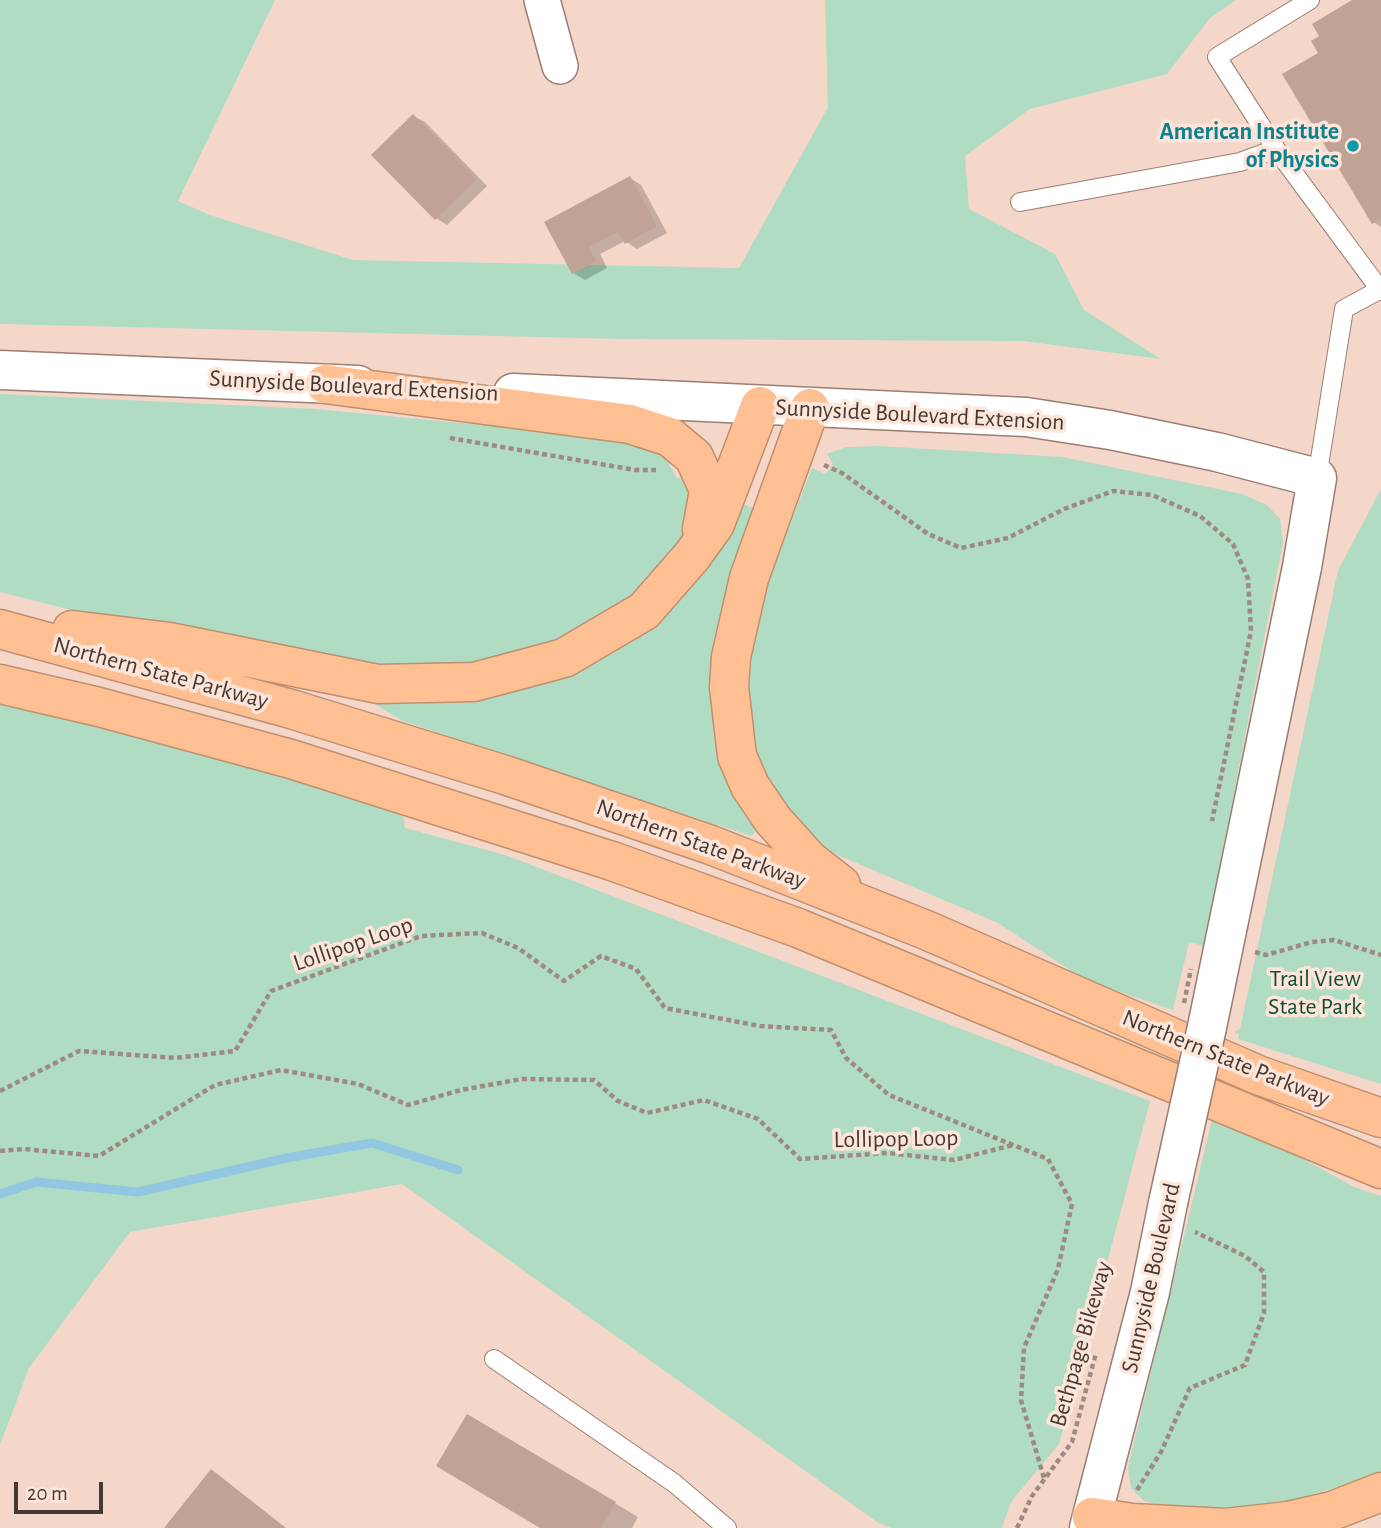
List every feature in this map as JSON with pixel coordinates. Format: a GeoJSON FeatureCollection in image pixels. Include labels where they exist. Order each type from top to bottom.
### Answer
{"type":"FeatureCollection","features":[{"type":"Feature","properties":{"kind":"highway"},"geometry":{"type":"LineString","coordinates":[[325,384],[630,424],[670,437],[694,457],[709,490],[705,521],[692,556]]}},
{"type":"Feature","properties":{"kind":"highway"},"geometry":{"type":"LineString","coordinates":[[0,621],[170,642],[378,684],[474,682],[564,658],[644,611],[692,556],[715,524],[760,406]]}},
{"type":"Feature","properties":{"kind":"highway"},"geometry":{"type":"LineString","coordinates":[[810,408],[749,578],[731,657],[731,716],[737,756],[750,786],[773,820],[809,860],[880,912]]}},
{"type":"Feature","properties":{"kind":"highway","name":"Northern State Parkway"},"geometry":{"type":"LineString","coordinates":[[0,629],[291,709],[505,775],[711,845],[880,912],[1258,1074],[1381,1118]]}},
{"type":"Feature","properties":{"kind":"highway","name":"Northern State Parkway"},"geometry":{"type":"LineString","coordinates":[[0,684],[291,759],[612,861],[798,928],[1379,1169]]}},
{"type":"Feature","properties":{"kind":"highway"},"geometry":{"type":"LineString","coordinates":[[1091,1522],[1225,1528],[1288,1521],[1321,1514],[1381,1492]]}},
{"type":"Feature","properties":{"kind":"main road","name":"Sunnyside Boulevard Extension"},"geometry":{"type":"LineString","coordinates":[[0,370],[1026,417],[1110,429],[1217,452],[1317,478]]}},
{"type":"Feature","properties":{"kind":"main road","name":"Sunnyside Boulevard"},"geometry":{"type":"LineString","coordinates":[[1091,1522],[1150,1292],[1176,1216],[1207,1027],[1302,567],[1317,478]]}},
{"type":"Feature","properties":{"kind":"street"},"geometry":{"type":"LineString","coordinates":[[542,0],[560,66]]}},
{"type":"Feature","properties":{"kind":"lane"},"geometry":{"type":"LineString","coordinates":[[1310,0],[1217,57],[1276,149],[1380,290],[1344,309],[1317,478]]}},
{"type":"Feature","properties":{"kind":"lane"},"geometry":{"type":"LineString","coordinates":[[1020,202],[1240,162],[1276,149]]}},
{"type":"Feature","properties":{"kind":"lane"},"geometry":{"type":"LineString","coordinates":[[494,1359],[674,1483],[727,1528]]}},
{"type":"Feature","properties":{"kind":"path","name":"Lollipop Loop"},"geometry":{"type":"LineString","coordinates":[[0,1091],[79,1051],[176,1058],[235,1051],[271,991],[421,936],[482,933],[518,948],[564,981],[601,957],[636,969],[665,1008],[760,1027],[831,1030],[846,1058],[889,1095],[1048,1159],[1072,1204],[1058,1269],[1024,1348],[1021,1400],[1044,1478]]}},
{"type":"Feature","properties":{"kind":"path"},"geometry":{"type":"LineString","coordinates":[[1244,949],[1266,955],[1312,942],[1334,940],[1381,955]]}},
{"type":"Feature","properties":{"kind":"path","name":"Lollipop Loop"},"geometry":{"type":"LineString","coordinates":[[0,1151],[24,1149],[99,1156],[215,1085],[281,1070],[359,1084],[408,1105],[461,1090],[522,1079],[594,1080],[618,1101],[647,1113],[704,1100],[758,1119],[800,1159],[887,1153],[954,1160],[1013,1145]]}},
{"type":"Feature","properties":{"kind":"path"},"geometry":{"type":"LineString","coordinates":[[1136,1490],[1161,1452],[1190,1388],[1245,1365],[1264,1313],[1264,1272],[1245,1256],[1176,1216]]}},
{"type":"Feature","properties":{"kind":"path","name":"Bethpage Bikeway"},"geometry":{"type":"LineString","coordinates":[[1017,1528],[1044,1478],[1072,1442],[1100,1339]]}},
{"type":"Feature","properties":{"kind":"green space"},"geometry":{"type":"Polygon","coordinates":[[[0,0],[275,0],[178,201],[210,215],[353,260],[739,268],[828,107],[825,0],[1236,0],[1210,18],[1167,74],[1030,109],[965,156],[969,209],[1055,254],[1084,310],[1161,359],[1023,341],[621,339],[0,324],[0,0]]]}},
{"type":"Feature","properties":{"kind":"green space"},"geometry":{"type":"Polygon","coordinates":[[[0,394],[315,409],[648,441],[679,456],[669,464],[677,478],[692,476],[690,535],[661,583],[577,638],[470,665],[340,663],[191,640],[0,592],[0,394]]]}},
{"type":"Feature","properties":{"kind":"green space"},"geometry":{"type":"Polygon","coordinates":[[[879,446],[1063,457],[1242,494],[1267,505],[1280,519],[1283,542],[1204,946],[1189,942],[1173,1010],[1085,980],[998,923],[835,854],[784,817],[749,756],[738,693],[754,616],[812,468],[826,474],[833,464],[827,454],[846,447],[879,446]]]}},
{"type":"Feature","properties":{"kind":"green space","name":"Trail View State Park"},"geometry":{"type":"Polygon","coordinates":[[[1381,489],[1381,1084],[1238,1039],[1239,1034],[1234,1032],[1240,1029],[1338,570],[1381,489]]]}},
{"type":"Feature","properties":{"kind":"green space"},"geometry":{"type":"Polygon","coordinates":[[[743,504],[760,511],[733,596],[764,823],[751,836],[403,721],[356,693],[549,676],[743,504]]]}},
{"type":"Feature","properties":{"kind":"green space"},"geometry":{"type":"Polygon","coordinates":[[[0,701],[168,740],[402,808],[405,828],[505,855],[1150,1101],[1059,1444],[1011,1502],[1002,1528],[891,1528],[877,1522],[402,1184],[130,1232],[29,1368],[0,1445],[0,701]]]}},
{"type":"Feature","properties":{"kind":"green space"},"geometry":{"type":"Polygon","coordinates":[[[1212,1120],[1275,1143],[1354,1187],[1381,1196],[1381,1474],[1273,1506],[1178,1509],[1144,1501],[1131,1488],[1128,1467],[1212,1120]]]}},
{"type":"Feature","properties":{"kind":"building","name":"American Institute of Physics"},"geometry":{"type":"Polygon","coordinates":[[[1352,0],[1381,0],[1381,218],[1372,224],[1282,74],[1318,53],[1311,41],[1319,36],[1312,24],[1352,0]]]}},
{"type":"Feature","properties":{"kind":"building"},"geometry":{"type":"Polygon","coordinates":[[[413,114],[477,179],[435,220],[371,155],[413,114]]]}},
{"type":"Feature","properties":{"kind":"building"},"geometry":{"type":"Polygon","coordinates":[[[630,176],[657,226],[625,244],[618,232],[589,247],[596,261],[572,274],[544,222],[630,176]]]}},
{"type":"Feature","properties":{"kind":"building"},"geometry":{"type":"Polygon","coordinates":[[[467,1414],[616,1502],[601,1528],[540,1528],[436,1466],[467,1414]]]}},
{"type":"Feature","properties":{"kind":"building"},"geometry":{"type":"Polygon","coordinates":[[[211,1469],[286,1528],[164,1528],[211,1469]]]}},
{"type":"Feature","properties":{"kind":"waterway"},"geometry":{"type":"LineString","coordinates":[[0,1194],[36,1182],[138,1192],[291,1157],[372,1143],[458,1170]]}},
{"type":"Feature","properties":{"kind":"place","name":"American Institute of Physics"},"geometry":{"type":"Point","coordinates":[1353,146]}}]}
